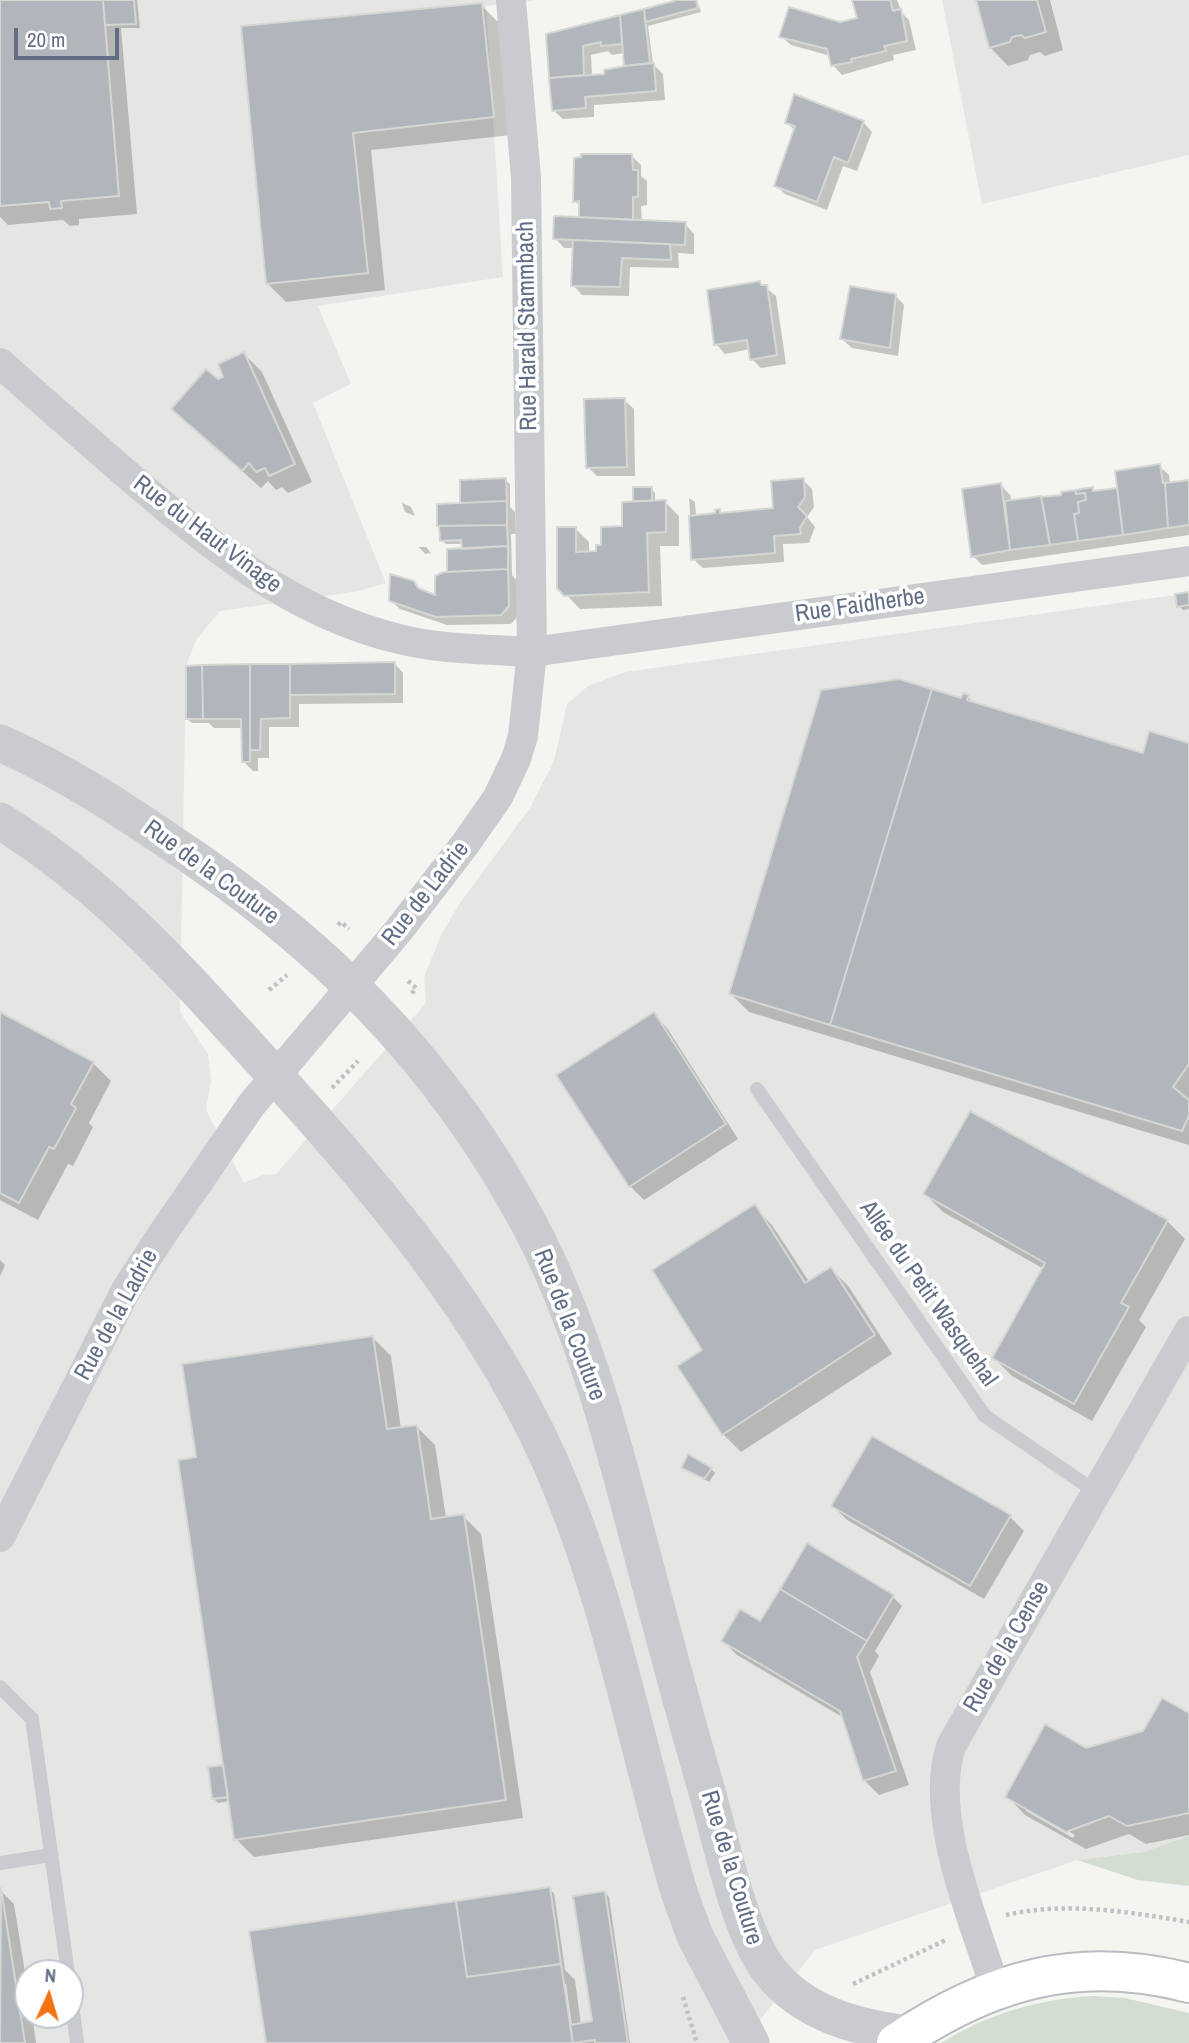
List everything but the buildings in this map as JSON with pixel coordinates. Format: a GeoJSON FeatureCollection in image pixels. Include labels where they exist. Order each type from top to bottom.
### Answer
{"type":"FeatureCollection","features":[{"type":"Feature","properties":{"kind":"main road"},"geometry":{"type":"LineString","coordinates":[[903,2038],[995,1988],[1044,1975],[1088,1971],[1143,1973],[1189,1983]]}},
{"type":"Feature","properties":{"kind":"street","name":"Rue Harald Stammbach"},"geometry":{"type":"LineString","coordinates":[[511,0],[526,178],[532,652]]}},
{"type":"Feature","properties":{"kind":"street","name":"Rue du Haut Vinage"},"geometry":{"type":"LineString","coordinates":[[0,363],[178,517],[279,592],[332,617],[401,640],[465,648],[532,652]]}},
{"type":"Feature","properties":{"kind":"street","name":"Rue Faidherbe"},"geometry":{"type":"LineString","coordinates":[[532,652],[1189,561]]}},
{"type":"Feature","properties":{"kind":"street","name":"Rue de Ladrie"},"geometry":{"type":"LineString","coordinates":[[252,1104],[399,930],[466,843],[510,777],[523,736],[532,652]]}},
{"type":"Feature","properties":{"kind":"street","name":"Rue de la Couture"},"geometry":{"type":"LineString","coordinates":[[0,743],[97,795],[200,861],[263,908],[353,984],[413,1050],[452,1100],[499,1171],[562,1292],[619,1463],[687,1723],[744,1921],[759,1956],[785,1988],[815,2009],[903,2038]]}},
{"type":"Feature","properties":{"kind":"street","name":"Rue de la Couture"},"geometry":{"type":"LineString","coordinates":[[0,821],[75,873],[130,921],[276,1074],[364,1177],[462,1307],[538,1432],[564,1493],[592,1578],[680,1895],[695,1936],[751,2043]]}},
{"type":"Feature","properties":{"kind":"street","name":"Rue de la Ladrie"},"geometry":{"type":"LineString","coordinates":[[0,1537],[126,1290],[252,1104]]}},
{"type":"Feature","properties":{"kind":"street","name":"Rue de la Cense"},"geometry":{"type":"LineString","coordinates":[[995,1988],[947,1819],[946,1762],[951,1746],[1189,1331]]}},
{"type":"Feature","properties":{"kind":"lane","name":"Allée du Petit Wasquehal"},"geometry":{"type":"LineString","coordinates":[[757,1089],[985,1416],[1096,1492]]}},
{"type":"Feature","properties":{"kind":"lane"},"geometry":{"type":"LineString","coordinates":[[0,1687],[32,1719],[66,1959]]}},
{"type":"Feature","properties":{"kind":"lane"},"geometry":{"type":"LineString","coordinates":[[0,1863],[51,1855]]}},
{"type":"Feature","properties":{"kind":"path"},"geometry":{"type":"LineString","coordinates":[[408,981],[416,988],[410,996]]}},
{"type":"Feature","properties":{"kind":"path"},"geometry":{"type":"LineString","coordinates":[[324,1097],[358,1061]]}},
{"type":"Feature","properties":{"kind":"path"},"geometry":{"type":"LineString","coordinates":[[848,1986],[929,1951],[975,1924],[1015,1913],[1060,1908],[1122,1911],[1189,1922]]}},
{"type":"Feature","properties":{"kind":"path"},"geometry":{"type":"LineString","coordinates":[[681,1990],[697,2043]]}},
{"type":"Feature","properties":{"kind":"shaded area"},"geometry":{"type":"Polygon","coordinates":[[[0,0],[536,0],[486,6],[503,277],[318,306],[351,384],[313,403],[386,583],[359,591],[220,611],[196,640],[186,666],[180,1012],[208,1054],[211,1081],[206,1110],[244,1183],[263,1175],[276,1174],[426,1003],[424,977],[442,933],[460,903],[530,808],[554,761],[567,704],[588,686],[625,672],[1189,593],[1189,1836],[1143,1852],[1077,1860],[815,1950],[742,2043],[0,2043],[0,0]]]}},
{"type":"Feature","properties":{"kind":"shaded area"},"geometry":{"type":"Polygon","coordinates":[[[942,0],[1189,0],[1189,155],[982,204],[942,0]]]}},
{"type":"Feature","properties":{"kind":"shaded area"},"geometry":{"type":"Polygon","coordinates":[[[1189,1836],[1189,1886],[1138,1880],[1077,1860],[1143,1852],[1189,1836]]]}},
{"type":"Feature","properties":{"kind":"shaded area"},"geometry":{"type":"Polygon","coordinates":[[[1093,1996],[1125,1998],[1189,2013],[1189,2043],[941,2043],[977,2024],[1014,2010],[1093,1996]]]}}]}
